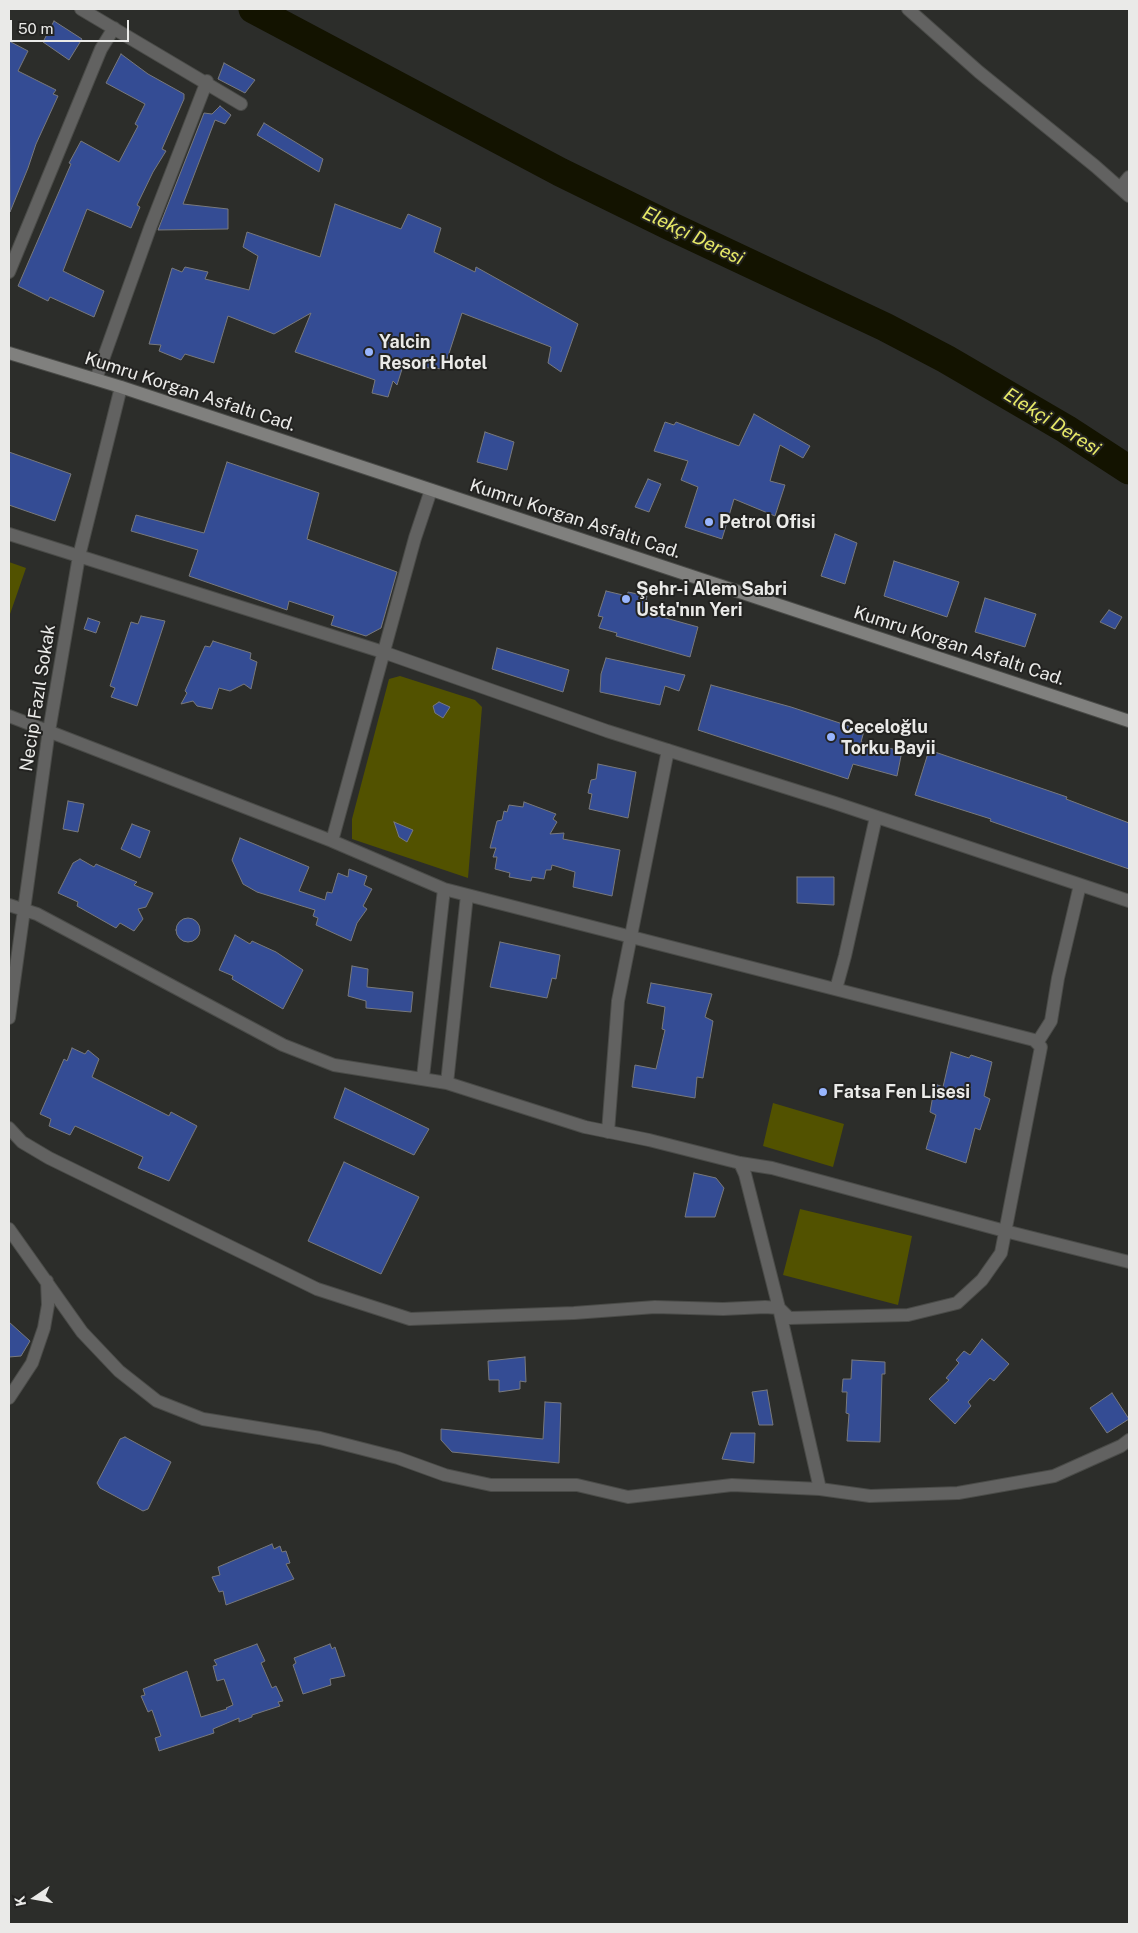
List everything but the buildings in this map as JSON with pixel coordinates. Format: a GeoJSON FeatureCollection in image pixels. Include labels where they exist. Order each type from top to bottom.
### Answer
{"type":"FeatureCollection","features":[{"type":"Feature","properties":{"kind":"main road","name":"Kumru Korgan Asfaltı Cad."},"geometry":{"type":"LineString","coordinates":[[9,353],[121,387],[1129,721]]}},
{"type":"Feature","properties":{"kind":"street"},"geometry":{"type":"LineString","coordinates":[[81,9],[207,81],[241,104]]}},
{"type":"Feature","properties":{"kind":"street"},"geometry":{"type":"LineString","coordinates":[[908,9],[980,72],[1125,192],[1129,177]]}},
{"type":"Feature","properties":{"kind":"street"},"geometry":{"type":"LineString","coordinates":[[9,272],[101,49],[114,28]]}},
{"type":"Feature","properties":{"kind":"street"},"geometry":{"type":"LineString","coordinates":[[96,379],[207,81]]}},
{"type":"Feature","properties":{"kind":"street","name":"Necip Fazıl Sokak"},"geometry":{"type":"LineString","coordinates":[[9,1018],[50,730],[79,556],[121,387]]}},
{"type":"Feature","properties":{"kind":"street"},"geometry":{"type":"LineString","coordinates":[[332,842],[415,538],[431,490]]}},
{"type":"Feature","properties":{"kind":"street"},"geometry":{"type":"LineString","coordinates":[[9,534],[383,652],[607,731],[876,817],[1129,901]]}},
{"type":"Feature","properties":{"kind":"street"},"geometry":{"type":"LineString","coordinates":[[9,716],[50,730],[332,842],[444,889],[1034,1040],[1041,1047],[1001,1253],[982,1280],[957,1303],[908,1315],[789,1318],[779,1308],[655,1306],[574,1313],[410,1319],[317,1288],[48,1158],[22,1142],[9,1128]]}},
{"type":"Feature","properties":{"kind":"street"},"geometry":{"type":"LineString","coordinates":[[608,1132],[618,1001],[668,750]]}},
{"type":"Feature","properties":{"kind":"street"},"geometry":{"type":"LineString","coordinates":[[836,989],[876,817]]}},
{"type":"Feature","properties":{"kind":"street"},"geometry":{"type":"LineString","coordinates":[[1037,1043],[1051,1022],[1058,978],[1080,885]]}},
{"type":"Feature","properties":{"kind":"street"},"geometry":{"type":"LineString","coordinates":[[423,1078],[444,889]]}},
{"type":"Feature","properties":{"kind":"street"},"geometry":{"type":"LineString","coordinates":[[447,1083],[467,895]]}},
{"type":"Feature","properties":{"kind":"street"},"geometry":{"type":"LineString","coordinates":[[9,905],[37,914],[283,1045],[334,1064],[447,1083],[585,1128],[649,1140],[740,1163],[772,1168],[1005,1231],[1129,1262]]}},
{"type":"Feature","properties":{"kind":"street"},"geometry":{"type":"LineString","coordinates":[[740,1163],[745,1174],[779,1308],[820,1488]]}},
{"type":"Feature","properties":{"kind":"street"},"geometry":{"type":"LineString","coordinates":[[9,1229],[82,1332],[119,1371],[157,1401],[203,1419],[320,1438],[398,1458],[445,1475],[490,1486],[577,1485],[628,1496],[732,1485],[820,1488],[870,1496],[958,1493],[1054,1476],[1121,1446],[1129,1440]]}},
{"type":"Feature","properties":{"kind":"street"},"geometry":{"type":"LineString","coordinates":[[9,1398],[32,1363],[44,1328],[48,1305],[47,1281]]}},
{"type":"Feature","properties":{"kind":"shaded area"},"geometry":{"type":"Polygon","coordinates":[[[9,562],[26,568],[9,617],[9,562]]]}},
{"type":"Feature","properties":{"kind":"shaded area"},"geometry":{"type":"Polygon","coordinates":[[[400,676],[475,700],[482,707],[468,878],[352,839],[352,819],[389,679],[400,676]]]}},
{"type":"Feature","properties":{"kind":"shaded area"},"geometry":{"type":"Polygon","coordinates":[[[773,1103],[844,1124],[833,1167],[763,1146],[773,1103]]]}},
{"type":"Feature","properties":{"kind":"shaded area"},"geometry":{"type":"Polygon","coordinates":[[[800,1209],[912,1236],[898,1305],[783,1275],[800,1209]]]}},
{"type":"Feature","properties":{"kind":"waterway","name":"Elekçi Deresi"},"geometry":{"type":"LineString","coordinates":[[253,9],[560,172],[885,327],[946,359],[1066,429],[1129,470]]}},
{"type":"Feature","properties":{"kind":"place","name":"Yalcin Resort Hotel"},"geometry":{"type":"Point","coordinates":[369,352]}},
{"type":"Feature","properties":{"kind":"place","name":"Petrol Ofisi"},"geometry":{"type":"Point","coordinates":[709,522]}},
{"type":"Feature","properties":{"kind":"place","name":"Şehr-i Alem Sabri Usta'nın Yeri"},"geometry":{"type":"Point","coordinates":[626,599]}},
{"type":"Feature","properties":{"kind":"place","name":"Ceceloğlu Torku Bayii"},"geometry":{"type":"Point","coordinates":[831,737]}},
{"type":"Feature","properties":{"kind":"place","name":"Fatsa Fen Lisesi"},"geometry":{"type":"Point","coordinates":[823,1092]}}]}
